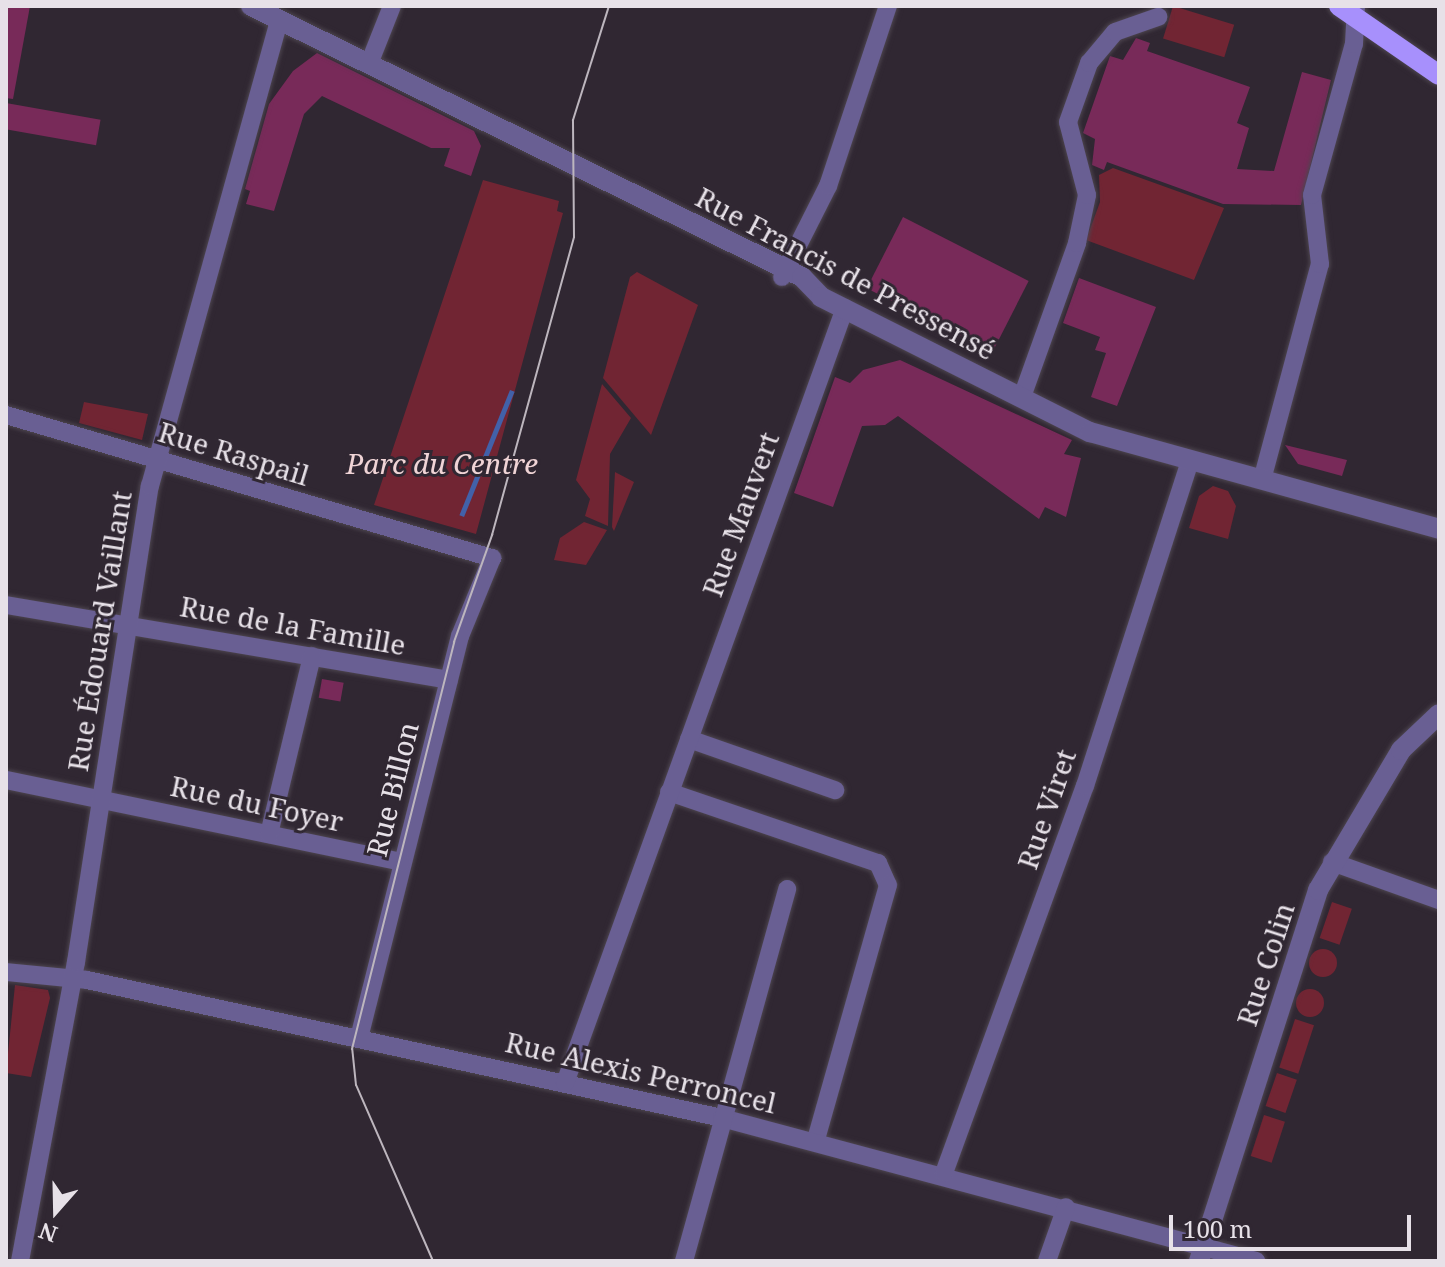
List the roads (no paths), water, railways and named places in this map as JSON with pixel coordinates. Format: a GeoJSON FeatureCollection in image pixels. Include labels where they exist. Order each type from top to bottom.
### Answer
{"type":"FeatureCollection","features":[{"type":"Feature","properties":{"kind":"main road"},"geometry":{"type":"LineString","coordinates":[[1349,9],[1439,75]]}},
{"type":"Feature","properties":{"kind":"street","name":"Rue Francis de Pressensé"},"geometry":{"type":"LineString","coordinates":[[251,6],[784,273],[845,308],[1090,432],[1439,529]]}},
{"type":"Feature","properties":{"kind":"street"},"geometry":{"type":"LineString","coordinates":[[369,64],[392,6]]}},
{"type":"Feature","properties":{"kind":"street"},"geometry":{"type":"LineString","coordinates":[[784,273],[828,186],[888,6]]}},
{"type":"Feature","properties":{"kind":"street"},"geometry":{"type":"LineString","coordinates":[[1262,480],[1320,264],[1312,195],[1354,44],[1349,9]]}},
{"type":"Feature","properties":{"kind":"street"},"geometry":{"type":"LineString","coordinates":[[1022,397],[1077,243],[1087,195],[1068,122],[1089,63],[1115,32],[1158,17]]}},
{"type":"Feature","properties":{"kind":"street","name":"Rue Édouard Vaillant"},"geometry":{"type":"LineString","coordinates":[[20,1261],[73,977],[156,462],[279,20]]}},
{"type":"Feature","properties":{"kind":"street","name":"Rue Mauvert"},"geometry":{"type":"LineString","coordinates":[[565,1083],[845,308]]}},
{"type":"Feature","properties":{"kind":"street","name":"Rue Raspail"},"geometry":{"type":"LineString","coordinates":[[6,415],[156,462],[492,558]]}},
{"type":"Feature","properties":{"kind":"street","name":"Rue Viret"},"geometry":{"type":"LineString","coordinates":[[944,1173],[1085,786],[1190,460]]}},
{"type":"Feature","properties":{"kind":"street","name":"Rue Billon"},"geometry":{"type":"LineString","coordinates":[[359,1037],[449,680],[492,558]]}},
{"type":"Feature","properties":{"kind":"street","name":"Rue de la Famille"},"geometry":{"type":"LineString","coordinates":[[6,605],[449,680]]}},
{"type":"Feature","properties":{"kind":"street"},"geometry":{"type":"LineString","coordinates":[[269,834],[312,656]]}},
{"type":"Feature","properties":{"kind":"street","name":"Rue Colin"},"geometry":{"type":"LineString","coordinates":[[1202,1253],[1318,890],[1401,750],[1439,714]]}},
{"type":"Feature","properties":{"kind":"street"},"geometry":{"type":"LineString","coordinates":[[689,739],[835,790]]}},
{"type":"Feature","properties":{"kind":"street","name":"Rue du Foyer"},"geometry":{"type":"LineString","coordinates":[[6,780],[402,862]]}},
{"type":"Feature","properties":{"kind":"street"},"geometry":{"type":"LineString","coordinates":[[669,792],[878,863],[888,885],[816,1140]]}},
{"type":"Feature","properties":{"kind":"street"},"geometry":{"type":"LineString","coordinates":[[1332,862],[1439,900]]}},
{"type":"Feature","properties":{"kind":"street"},"geometry":{"type":"LineString","coordinates":[[684,1261],[787,889]]}},
{"type":"Feature","properties":{"kind":"street","name":"Rue Alexis Perroncel"},"geometry":{"type":"LineString","coordinates":[[6,972],[73,977],[722,1118],[1066,1207],[1202,1253],[1256,1261]]}},
{"type":"Feature","properties":{"kind":"street"},"geometry":{"type":"LineString","coordinates":[[1047,1261],[1066,1207]]}},
{"type":"Feature","properties":{"kind":"water"},"geometry":{"type":"Polygon","coordinates":[[[510,390],[515,392],[464,517],[459,515],[510,390]]]}},
{"type":"Feature","properties":{"kind":"tram line"},"geometry":{"type":"LineString","coordinates":[[433,1261],[356,1085],[352,1049],[454,642],[492,535],[574,237],[573,120],[609,6]]}},
{"type":"Feature","properties":{"kind":"park label","name":"Parc du Centre"},"geometry":{"type":"Point","coordinates":[442,463]}}]}
